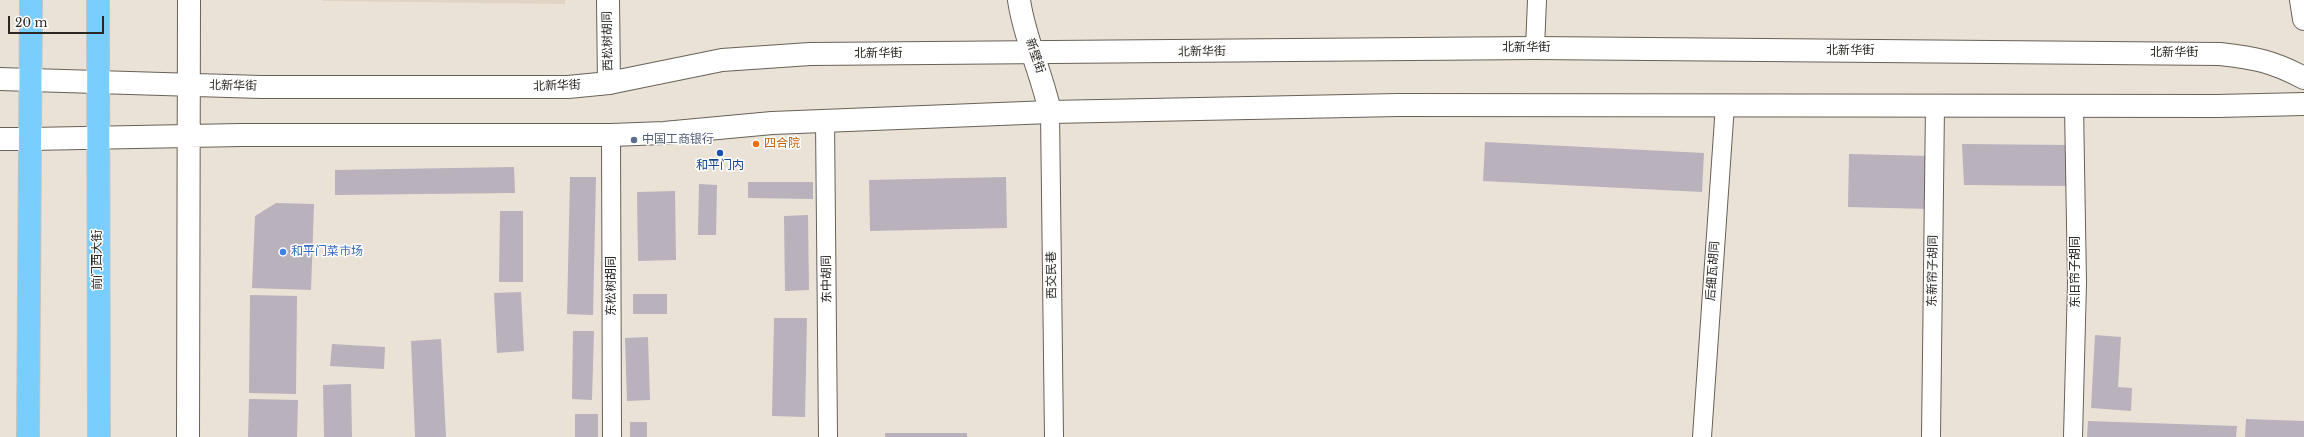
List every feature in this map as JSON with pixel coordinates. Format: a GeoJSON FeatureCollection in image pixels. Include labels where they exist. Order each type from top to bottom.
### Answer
{"type":"FeatureCollection","features":[{"type":"Feature","properties":{"kind":"main road"},"geometry":{"type":"LineString","coordinates":[[28,437],[31,0]]}},
{"type":"Feature","properties":{"kind":"main road","name":"前门西大街"},"geometry":{"type":"LineString","coordinates":[[98,0],[99,437]]}},
{"type":"Feature","properties":{"kind":"street"},"geometry":{"type":"LineString","coordinates":[[188,437],[190,135],[189,0]]}},
{"type":"Feature","properties":{"kind":"street","name":"西松树胡同"},"geometry":{"type":"LineString","coordinates":[[608,0],[609,83]]}},
{"type":"Feature","properties":{"kind":"street","name":"新壁街"},"geometry":{"type":"LineString","coordinates":[[1019,0],[1021,15],[1044,83],[1050,112]]}},
{"type":"Feature","properties":{"kind":"street"},"geometry":{"type":"LineString","coordinates":[[2301,0],[2304,19]]}},
{"type":"Feature","properties":{"kind":"street","name":"北新华街"},"geometry":{"type":"LineString","coordinates":[[0,79],[190,85],[568,87],[609,83],[722,60],[810,54],[1034,54],[1535,48],[2220,54],[2250,57],[2277,64],[2304,78]]}},
{"type":"Feature","properties":{"kind":"street"},"geometry":{"type":"LineString","coordinates":[[0,140],[190,135],[611,135],[664,133],[772,123],[1050,112],[1398,105],[2074,106],[2304,104]]}},
{"type":"Feature","properties":{"kind":"lane"},"geometry":{"type":"LineString","coordinates":[[1535,48],[1537,0]]}},
{"type":"Feature","properties":{"kind":"lane","name":"后细瓦胡同"},"geometry":{"type":"LineString","coordinates":[[1702,437],[1725,105]]}},
{"type":"Feature","properties":{"kind":"lane","name":"东新帘子胡同"},"geometry":{"type":"LineString","coordinates":[[1931,437],[1935,106]]}},
{"type":"Feature","properties":{"kind":"lane","name":"东旧帘子胡同"},"geometry":{"type":"LineString","coordinates":[[2073,437],[2077,283],[2074,106]]}},
{"type":"Feature","properties":{"kind":"lane","name":"西交民巷"},"geometry":{"type":"LineString","coordinates":[[1050,112],[1054,437]]}},
{"type":"Feature","properties":{"kind":"lane","name":"东中胡同"},"geometry":{"type":"LineString","coordinates":[[825,121],[828,437]]}},
{"type":"Feature","properties":{"kind":"lane","name":"东松树胡同"},"geometry":{"type":"LineString","coordinates":[[611,135],[612,437]]}},
{"type":"Feature","properties":{"kind":"shaded area"},"geometry":{"type":"Polygon","coordinates":[[[322,0],[565,0],[565,4],[323,1],[322,0]]]}},
{"type":"Feature","properties":{"kind":"building"},"geometry":{"type":"Polygon","coordinates":[[[1485,142],[1704,153],[1702,192],[1483,181],[1485,142]]]}},
{"type":"Feature","properties":{"kind":"building"},"geometry":{"type":"Polygon","coordinates":[[[1962,144],[2069,145],[2068,186],[1964,185],[1962,144]]]}},
{"type":"Feature","properties":{"kind":"building"},"geometry":{"type":"Polygon","coordinates":[[[1849,154],[1931,156],[1929,209],[1848,207],[1849,154]]]}},
{"type":"Feature","properties":{"kind":"building"},"geometry":{"type":"Polygon","coordinates":[[[514,167],[515,193],[335,195],[335,170],[514,167]]]}},
{"type":"Feature","properties":{"kind":"building"},"geometry":{"type":"Polygon","coordinates":[[[570,177],[596,177],[593,315],[567,314],[570,177]]]}},
{"type":"Feature","properties":{"kind":"building"},"geometry":{"type":"Polygon","coordinates":[[[1006,177],[1007,228],[870,231],[869,180],[1006,177]]]}},
{"type":"Feature","properties":{"kind":"building"},"geometry":{"type":"Polygon","coordinates":[[[748,182],[813,182],[813,199],[748,198],[748,182]]]}},
{"type":"Feature","properties":{"kind":"building"},"geometry":{"type":"Polygon","coordinates":[[[699,184],[717,185],[716,235],[698,235],[699,184]]]}},
{"type":"Feature","properties":{"kind":"building"},"geometry":{"type":"Polygon","coordinates":[[[675,191],[676,260],[638,261],[637,192],[675,191]]]}},
{"type":"Feature","properties":{"kind":"building","name":"和平门菜市场"},"geometry":{"type":"Polygon","coordinates":[[[276,203],[314,204],[311,290],[252,288],[255,216],[276,203]]]}},
{"type":"Feature","properties":{"kind":"building"},"geometry":{"type":"Polygon","coordinates":[[[500,211],[523,211],[523,282],[499,282],[500,211]]]}},
{"type":"Feature","properties":{"kind":"building"},"geometry":{"type":"Polygon","coordinates":[[[808,215],[809,290],[785,291],[784,216],[808,215]]]}},
{"type":"Feature","properties":{"kind":"building"},"geometry":{"type":"Polygon","coordinates":[[[521,292],[524,351],[497,353],[494,293],[521,292]]]}},
{"type":"Feature","properties":{"kind":"building"},"geometry":{"type":"Polygon","coordinates":[[[633,294],[667,294],[667,314],[633,314],[633,294]]]}},
{"type":"Feature","properties":{"kind":"building"},"geometry":{"type":"Polygon","coordinates":[[[250,295],[297,296],[296,394],[249,393],[250,295]]]}},
{"type":"Feature","properties":{"kind":"building"},"geometry":{"type":"Polygon","coordinates":[[[774,318],[807,318],[805,417],[772,416],[774,318]]]}},
{"type":"Feature","properties":{"kind":"building"},"geometry":{"type":"Polygon","coordinates":[[[573,331],[594,331],[592,400],[572,399],[573,331]]]}},
{"type":"Feature","properties":{"kind":"building"},"geometry":{"type":"Polygon","coordinates":[[[2095,335],[2121,337],[2118,387],[2132,388],[2131,411],[2091,408],[2095,335]]]}},
{"type":"Feature","properties":{"kind":"building"},"geometry":{"type":"Polygon","coordinates":[[[648,337],[650,400],[627,401],[625,338],[648,337]]]}},
{"type":"Feature","properties":{"kind":"building"},"geometry":{"type":"Polygon","coordinates":[[[441,339],[446,437],[415,437],[411,341],[441,339]]]}},
{"type":"Feature","properties":{"kind":"building"},"geometry":{"type":"Polygon","coordinates":[[[332,344],[385,347],[384,369],[330,366],[332,344]]]}},
{"type":"Feature","properties":{"kind":"building"},"geometry":{"type":"Polygon","coordinates":[[[351,384],[352,437],[324,437],[323,385],[351,384]]]}},
{"type":"Feature","properties":{"kind":"building"},"geometry":{"type":"Polygon","coordinates":[[[249,399],[298,400],[297,437],[248,437],[249,399]]]}},
{"type":"Feature","properties":{"kind":"building"},"geometry":{"type":"Polygon","coordinates":[[[575,414],[598,414],[598,437],[575,437],[575,414]]]}},
{"type":"Feature","properties":{"kind":"building"},"geometry":{"type":"Polygon","coordinates":[[[2246,419],[2304,421],[2304,437],[2245,437],[2246,419]]]}},
{"type":"Feature","properties":{"kind":"building"},"geometry":{"type":"Polygon","coordinates":[[[2088,421],[2237,426],[2236,437],[2087,437],[2088,421]]]}},
{"type":"Feature","properties":{"kind":"building"},"geometry":{"type":"Polygon","coordinates":[[[630,422],[647,422],[647,437],[630,437],[630,422]]]}},
{"type":"Feature","properties":{"kind":"building"},"geometry":{"type":"Polygon","coordinates":[[[885,433],[967,433],[967,437],[885,437],[885,433]]]}},
{"type":"Feature","properties":{"kind":"place","name":"中国工商银行"},"geometry":{"type":"Point","coordinates":[634,140]}},
{"type":"Feature","properties":{"kind":"place","name":"四合院"},"geometry":{"type":"Point","coordinates":[756,144]}},
{"type":"Feature","properties":{"kind":"place","name":"和平门内"},"geometry":{"type":"Point","coordinates":[720,153]}},
{"type":"Feature","properties":{"kind":"place","name":"和平门菜市场"},"geometry":{"type":"Point","coordinates":[283,252]}}]}
